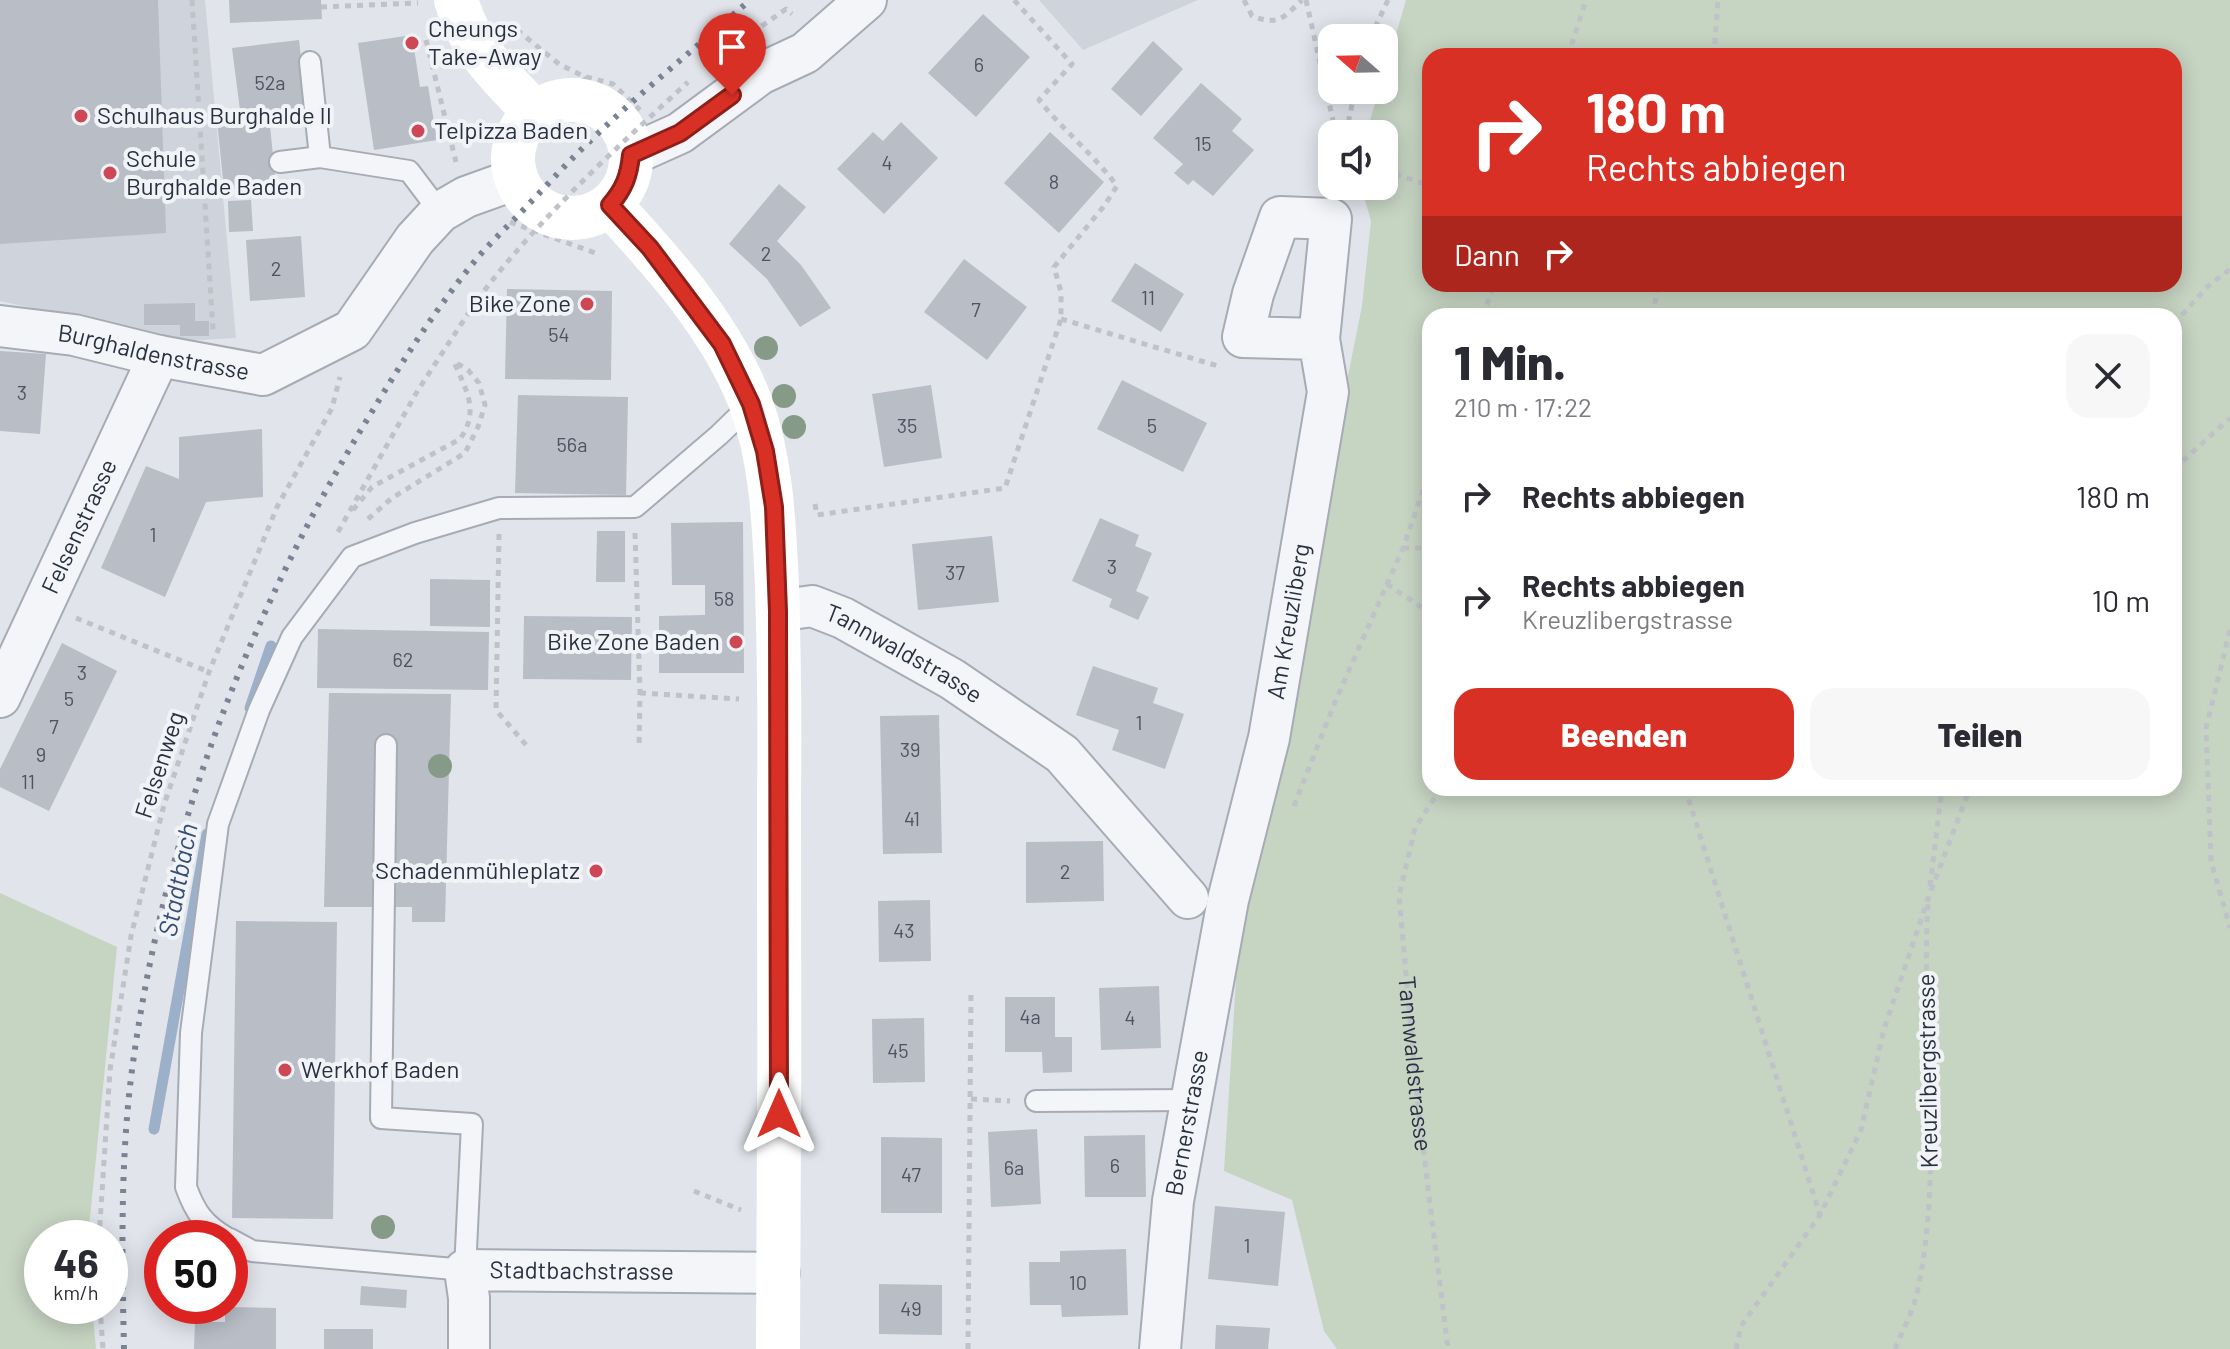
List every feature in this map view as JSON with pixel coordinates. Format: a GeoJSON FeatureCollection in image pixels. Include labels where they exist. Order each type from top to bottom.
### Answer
{"type":"FeatureCollection","features":[{"type":"Feature","properties":{"kind":"main road"},"geometry":{"type":"LineString","coordinates":[[428,5],[469,37],[478,52],[534,112]]}},
{"type":"Feature","properties":{"kind":"main road"},"geometry":{"type":"LineString","coordinates":[[592,91],[627,135],[631,155],[626,182],[610,205],[594,215],[575,219],[556,217],[539,209],[525,196],[509,200],[515,143],[522,125],[534,112],[550,103],[567,99],[584,100],[592,91]]}},
{"type":"Feature","properties":{"kind":"main road"},"geometry":{"type":"LineString","coordinates":[[610,205],[650,248],[722,344],[751,404],[765,451],[774,507],[778,611],[778,1349]]}},
{"type":"Feature","properties":{"kind":"street"},"geometry":{"type":"LineString","coordinates":[[631,155],[680,133],[760,74],[805,53],[866,0]]}},
{"type":"Feature","properties":{"kind":"street","name":"Burghaldenstrasse"},"geometry":{"type":"LineString","coordinates":[[0,326],[74,335],[159,356],[263,375],[352,330],[415,239],[440,212],[466,197],[509,200]]}},
{"type":"Feature","properties":{"kind":"street","name":"Am Kreuzliberg"},"geometry":{"type":"LineString","coordinates":[[1228,900],[1269,738],[1328,392],[1319,339],[1331,219],[1280,217],[1253,294],[1243,337]]}},
{"type":"Feature","properties":{"kind":"street"},"geometry":{"type":"LineString","coordinates":[[1243,337],[1319,339]]}},
{"type":"Feature","properties":{"kind":"street","name":"Felsenstrasse"},"geometry":{"type":"LineString","coordinates":[[0,697],[159,356]]}},
{"type":"Feature","properties":{"kind":"street","name":"Tannwaldstrasse"},"geometry":{"type":"LineString","coordinates":[[778,611],[812,606],[843,618],[952,679],[1062,754],[1188,898]]}},
{"type":"Feature","properties":{"kind":"street","name":"Bernerstrasse"},"geometry":{"type":"LineString","coordinates":[[1160,1349],[1173,1201],[1228,900]]}},
{"type":"Feature","properties":{"kind":"street","name":"Stadtbachstrasse"},"geometry":{"type":"LineString","coordinates":[[469,1349],[469,1298],[465,1270],[779,1273]]}},
{"type":"Feature","properties":{"kind":"lane"},"geometry":{"type":"LineString","coordinates":[[310,62],[320,157]]}},
{"type":"Feature","properties":{"kind":"lane"},"geometry":{"type":"LineString","coordinates":[[280,162],[320,157],[409,171],[440,212]]}},
{"type":"Feature","properties":{"kind":"lane"},"geometry":{"type":"LineString","coordinates":[[203,1220],[194,1211],[186,1187],[191,1033],[218,824],[259,710],[292,637],[352,557],[415,533],[499,508],[635,507],[751,404]]}},
{"type":"Feature","properties":{"kind":"lane"},"geometry":{"type":"LineString","coordinates":[[248,1249],[465,1270],[472,1124],[381,1118],[386,745]]}},
{"type":"Feature","properties":{"kind":"lane"},"geometry":{"type":"LineString","coordinates":[[1036,1101],[1191,1100]]}},
{"type":"Feature","properties":{"kind":"path"},"geometry":{"type":"LineString","coordinates":[[192,0],[215,366]]}},
{"type":"Feature","properties":{"kind":"path"},"geometry":{"type":"LineString","coordinates":[[817,515],[1005,488],[1061,319],[1061,292],[1054,267],[1117,186],[1085,147],[1039,100],[1072,64],[1014,0]]}},
{"type":"Feature","properties":{"kind":"path"},"geometry":{"type":"LineString","coordinates":[[1244,0],[1252,16],[1269,22],[1283,18],[1304,0],[1333,120]]}},
{"type":"Feature","properties":{"kind":"path"},"geometry":{"type":"LineString","coordinates":[[1377,24],[1388,0]]}},
{"type":"Feature","properties":{"kind":"path"},"geometry":{"type":"LineString","coordinates":[[1571,48],[1586,0]]}},
{"type":"Feature","properties":{"kind":"path"},"geometry":{"type":"LineString","coordinates":[[1715,48],[1718,0]]}},
{"type":"Feature","properties":{"kind":"path"},"geometry":{"type":"LineString","coordinates":[[321,7],[428,5]]}},
{"type":"Feature","properties":{"kind":"path"},"geometry":{"type":"LineString","coordinates":[[423,30],[460,176]]}},
{"type":"Feature","properties":{"kind":"path"},"geometry":{"type":"LineString","coordinates":[[531,43],[592,91]]}},
{"type":"Feature","properties":{"kind":"path"},"geometry":{"type":"LineString","coordinates":[[352,557],[367,520],[392,498],[465,453],[478,427],[485,405],[479,383],[468,370],[453,361],[470,402],[472,414],[469,427],[460,439],[372,487],[344,520],[418,390],[477,300],[506,261],[588,174],[688,82]]}},
{"type":"Feature","properties":{"kind":"path"},"geometry":{"type":"LineString","coordinates":[[1398,175],[1422,183]]}},
{"type":"Feature","properties":{"kind":"path"},"geometry":{"type":"LineString","coordinates":[[509,200],[608,261]]}},
{"type":"Feature","properties":{"kind":"path"},"geometry":{"type":"LineString","coordinates":[[2182,315],[2207,287],[2230,269]]}},
{"type":"Feature","properties":{"kind":"path"},"geometry":{"type":"LineString","coordinates":[[1061,319],[1227,368],[1243,337]]}},
{"type":"Feature","properties":{"kind":"path","name":"Felsenweg"},"geometry":{"type":"LineString","coordinates":[[100,1220],[110,1070],[131,936],[164,805],[209,672],[277,507],[332,408],[352,330]]}},
{"type":"Feature","properties":{"kind":"path"},"geometry":{"type":"LineString","coordinates":[[2182,462],[2230,418]]}},
{"type":"Feature","properties":{"kind":"path"},"geometry":{"type":"LineString","coordinates":[[1289,820],[1325,726],[1403,548],[1422,493]]}},
{"type":"Feature","properties":{"kind":"path"},"geometry":{"type":"LineString","coordinates":[[635,507],[639,748]]}},
{"type":"Feature","properties":{"kind":"path"},"geometry":{"type":"LineString","coordinates":[[499,508],[496,710],[527,746]]}},
{"type":"Feature","properties":{"kind":"path"},"geometry":{"type":"LineString","coordinates":[[1403,548],[1422,548]]}},
{"type":"Feature","properties":{"kind":"path"},"geometry":{"type":"LineString","coordinates":[[1387,584],[1422,608]]}},
{"type":"Feature","properties":{"kind":"path"},"geometry":{"type":"LineString","coordinates":[[43,605],[209,672]]}},
{"type":"Feature","properties":{"kind":"path"},"geometry":{"type":"LineString","coordinates":[[2230,630],[2206,728],[2211,861],[2230,928]]}},
{"type":"Feature","properties":{"kind":"path"},"geometry":{"type":"LineString","coordinates":[[640,693],[744,699]]}},
{"type":"Feature","properties":{"kind":"path","name":"Tannwaldstrasse"},"geometry":{"type":"LineString","coordinates":[[1436,796],[1415,828],[1399,896],[1418,1107],[1448,1349]]}},
{"type":"Feature","properties":{"kind":"path"},"geometry":{"type":"LineString","coordinates":[[1688,796],[1820,1215]]}},
{"type":"Feature","properties":{"kind":"path","name":"Kreuzlibergstrasse"},"geometry":{"type":"LineString","coordinates":[[1895,1349],[1917,1295],[1931,1191],[1925,957],[1941,796]]}},
{"type":"Feature","properties":{"kind":"path"},"geometry":{"type":"LineString","coordinates":[[1736,1349],[1741,1326],[1820,1215],[1861,1130],[1884,1029],[1967,796]]}},
{"type":"Feature","properties":{"kind":"path"},"geometry":{"type":"LineString","coordinates":[[968,1349],[971,992]]}},
{"type":"Feature","properties":{"kind":"path"},"geometry":{"type":"LineString","coordinates":[[971,1099],[1036,1101]]}},
{"type":"Feature","properties":{"kind":"path"},"geometry":{"type":"LineString","coordinates":[[694,1191],[742,1210]]}},
{"type":"Feature","properties":{"kind":"path"},"geometry":{"type":"LineString","coordinates":[[101,1324],[103,1349]]}},
{"type":"Feature","properties":{"kind":"shaded area","name":"Schule Burghalde Baden"},"geometry":{"type":"Polygon","coordinates":[[[0,0],[205,0],[236,338],[183,341],[0,301],[0,0]]]}},
{"type":"Feature","properties":{"kind":"shaded area"},"geometry":{"type":"Polygon","coordinates":[[[1039,0],[1198,0],[1083,50],[1039,0]]]}},
{"type":"Feature","properties":{"kind":"green space"},"geometry":{"type":"Polygon","coordinates":[[[1406,0],[2230,0],[2230,1349],[1337,1349],[1324,1331],[1292,1200],[1224,1171],[1240,916],[1362,306],[1371,221],[1365,200],[1398,200],[1398,120],[1370,120],[1375,104],[1398,104],[1398,27],[1406,0]]]}},
{"type":"Feature","properties":{"kind":"green space"},"geometry":{"type":"Polygon","coordinates":[[[0,893],[117,947],[90,1220],[24,1220],[24,1324],[94,1324],[96,1349],[0,1349],[0,893]]]}},
{"type":"Feature","properties":{"kind":"building","name":"Schulhaus Burghalde II"},"geometry":{"type":"Polygon","coordinates":[[[0,0],[158,0],[166,233],[0,244],[0,0]]]}},
{"type":"Feature","properties":{"kind":"building"},"geometry":{"type":"Polygon","coordinates":[[[229,0],[321,0],[322,19],[230,23],[229,0]]]}},
{"type":"Feature","properties":{"kind":"building"},"geometry":{"type":"Polygon","coordinates":[[[983,14],[1030,57],[976,117],[928,73],[983,14]]]}},
{"type":"Feature","properties":{"kind":"building"},"geometry":{"type":"Polygon","coordinates":[[[412,35],[420,87],[428,86],[437,140],[374,150],[358,43],[412,35]]]}},
{"type":"Feature","properties":{"kind":"building"},"geometry":{"type":"Polygon","coordinates":[[[299,40],[308,121],[270,126],[276,185],[224,190],[217,120],[241,118],[232,48],[299,40]]]}},
{"type":"Feature","properties":{"kind":"building"},"geometry":{"type":"Polygon","coordinates":[[[1153,41],[1183,69],[1141,116],[1111,89],[1153,41]]]}},
{"type":"Feature","properties":{"kind":"building"},"geometry":{"type":"Polygon","coordinates":[[[1201,83],[1242,119],[1232,131],[1254,150],[1213,196],[1193,180],[1188,185],[1174,173],[1183,164],[1153,138],[1201,83]]]}},
{"type":"Feature","properties":{"kind":"building"},"geometry":{"type":"Polygon","coordinates":[[[901,122],[938,158],[884,214],[837,169],[873,132],[883,141],[901,122]]]}},
{"type":"Feature","properties":{"kind":"building"},"geometry":{"type":"Polygon","coordinates":[[[1050,132],[1104,182],[1059,233],[1004,183],[1050,132]]]}},
{"type":"Feature","properties":{"kind":"building"},"geometry":{"type":"Polygon","coordinates":[[[779,184],[806,207],[777,241],[801,265],[831,308],[800,327],[767,279],[729,244],[779,184]]]}},
{"type":"Feature","properties":{"kind":"building"},"geometry":{"type":"Polygon","coordinates":[[[251,200],[253,231],[229,232],[228,201],[251,200]]]}},
{"type":"Feature","properties":{"kind":"building"},"geometry":{"type":"Polygon","coordinates":[[[301,236],[305,297],[250,301],[246,240],[301,236]]]}},
{"type":"Feature","properties":{"kind":"building"},"geometry":{"type":"Polygon","coordinates":[[[964,259],[1027,307],[987,360],[924,312],[964,259]]]}},
{"type":"Feature","properties":{"kind":"building"},"geometry":{"type":"Polygon","coordinates":[[[1135,263],[1184,294],[1161,332],[1111,301],[1135,263]]]}},
{"type":"Feature","properties":{"kind":"building"},"geometry":{"type":"Polygon","coordinates":[[[507,289],[612,291],[611,380],[505,379],[507,289]]]}},
{"type":"Feature","properties":{"kind":"building"},"geometry":{"type":"Polygon","coordinates":[[[195,303],[195,321],[209,321],[209,336],[180,336],[180,325],[144,325],[144,304],[195,303]]]}},
{"type":"Feature","properties":{"kind":"building"},"geometry":{"type":"Polygon","coordinates":[[[0,351],[46,354],[40,434],[0,431],[0,351]]]}},
{"type":"Feature","properties":{"kind":"building"},"geometry":{"type":"Polygon","coordinates":[[[1122,380],[1207,423],[1183,472],[1097,429],[1122,380]]]}},
{"type":"Feature","properties":{"kind":"building"},"geometry":{"type":"Polygon","coordinates":[[[931,385],[942,458],[884,467],[872,394],[931,385]]]}},
{"type":"Feature","properties":{"kind":"building"},"geometry":{"type":"Polygon","coordinates":[[[518,395],[628,397],[626,495],[515,493],[518,395]]]}},
{"type":"Feature","properties":{"kind":"building"},"geometry":{"type":"Polygon","coordinates":[[[262,429],[263,497],[206,502],[165,597],[101,568],[146,466],[179,479],[179,437],[262,429]]]}},
{"type":"Feature","properties":{"kind":"building"},"geometry":{"type":"Polygon","coordinates":[[[1100,518],[1139,535],[1135,546],[1152,553],[1136,591],[1149,597],[1138,620],[1109,607],[1112,599],[1072,581],[1100,518]]]}},
{"type":"Feature","properties":{"kind":"building"},"geometry":{"type":"Polygon","coordinates":[[[743,522],[744,673],[659,673],[659,616],[705,615],[705,585],[672,585],[671,523],[743,522]]]}},
{"type":"Feature","properties":{"kind":"building"},"geometry":{"type":"Polygon","coordinates":[[[597,531],[625,531],[625,582],[596,582],[597,531]]]}},
{"type":"Feature","properties":{"kind":"building"},"geometry":{"type":"Polygon","coordinates":[[[992,536],[999,602],[918,610],[912,544],[992,536]]]}},
{"type":"Feature","properties":{"kind":"building"},"geometry":{"type":"Polygon","coordinates":[[[430,579],[490,580],[490,627],[430,626],[430,579]]]}},
{"type":"Feature","properties":{"kind":"building"},"geometry":{"type":"Polygon","coordinates":[[[524,616],[632,617],[631,680],[523,679],[524,616]]]}},
{"type":"Feature","properties":{"kind":"building"},"geometry":{"type":"Polygon","coordinates":[[[318,629],[489,632],[488,690],[317,688],[318,629]]]}},
{"type":"Feature","properties":{"kind":"building"},"geometry":{"type":"Polygon","coordinates":[[[62,643],[117,671],[49,811],[0,787],[0,769],[62,643]]]}},
{"type":"Feature","properties":{"kind":"building"},"geometry":{"type":"Polygon","coordinates":[[[1093,666],[1158,688],[1153,703],[1184,714],[1165,769],[1112,750],[1119,730],[1076,715],[1093,666]]]}},
{"type":"Feature","properties":{"kind":"building"},"geometry":{"type":"Polygon","coordinates":[[[329,693],[451,694],[445,922],[412,922],[412,907],[324,907],[329,693]]]}},
{"type":"Feature","properties":{"kind":"building"},"geometry":{"type":"Polygon","coordinates":[[[939,715],[942,853],[883,854],[880,716],[939,715]]]}},
{"type":"Feature","properties":{"kind":"building"},"geometry":{"type":"Polygon","coordinates":[[[1103,841],[1104,901],[1026,903],[1026,842],[1103,841]]]}},
{"type":"Feature","properties":{"kind":"building"},"geometry":{"type":"Polygon","coordinates":[[[930,900],[931,961],[879,962],[878,901],[930,900]]]}},
{"type":"Feature","properties":{"kind":"building","name":"Werkhof Baden"},"geometry":{"type":"Polygon","coordinates":[[[236,921],[337,922],[333,1219],[232,1218],[236,921]]]}},
{"type":"Feature","properties":{"kind":"building"},"geometry":{"type":"Polygon","coordinates":[[[1159,986],[1161,1048],[1101,1050],[1099,988],[1159,986]]]}},
{"type":"Feature","properties":{"kind":"building"},"geometry":{"type":"Polygon","coordinates":[[[1005,997],[1055,997],[1055,1037],[1072,1037],[1072,1072],[1043,1073],[1042,1052],[1005,1052],[1005,997]]]}},
{"type":"Feature","properties":{"kind":"building"},"geometry":{"type":"Polygon","coordinates":[[[924,1018],[925,1082],[873,1083],[872,1019],[924,1018]]]}},
{"type":"Feature","properties":{"kind":"building"},"geometry":{"type":"Polygon","coordinates":[[[1037,1129],[1041,1204],[991,1207],[988,1132],[1037,1129]]]}},
{"type":"Feature","properties":{"kind":"building"},"geometry":{"type":"Polygon","coordinates":[[[1145,1135],[1146,1197],[1085,1197],[1084,1136],[1145,1135]]]}},
{"type":"Feature","properties":{"kind":"building"},"geometry":{"type":"Polygon","coordinates":[[[881,1137],[942,1138],[942,1213],[881,1213],[881,1137]]]}},
{"type":"Feature","properties":{"kind":"building"},"geometry":{"type":"Polygon","coordinates":[[[1215,1206],[1285,1212],[1278,1286],[1208,1279],[1215,1206]]]}},
{"type":"Feature","properties":{"kind":"building"},"geometry":{"type":"Polygon","coordinates":[[[1126,1249],[1128,1315],[1062,1317],[1061,1305],[1030,1305],[1029,1262],[1060,1262],[1060,1251],[1126,1249]]]}},
{"type":"Feature","properties":{"kind":"building"},"geometry":{"type":"Polygon","coordinates":[[[879,1284],[942,1285],[942,1335],[879,1334],[879,1284]]]}},
{"type":"Feature","properties":{"kind":"building"},"geometry":{"type":"Polygon","coordinates":[[[361,1286],[407,1290],[406,1308],[360,1305],[361,1286]]]}},
{"type":"Feature","properties":{"kind":"building"},"geometry":{"type":"Polygon","coordinates":[[[248,1307],[276,1308],[276,1349],[194,1349],[195,1324],[248,1324],[248,1307]]]}},
{"type":"Feature","properties":{"kind":"building"},"geometry":{"type":"Polygon","coordinates":[[[1216,1325],[1270,1328],[1268,1349],[1215,1349],[1216,1325]]]}},
{"type":"Feature","properties":{"kind":"building"},"geometry":{"type":"Polygon","coordinates":[[[324,1329],[373,1329],[373,1349],[324,1349],[324,1329]]]}},
{"type":"Feature","properties":{"kind":"waterway","name":"Stadtbach"},"geometry":{"type":"LineString","coordinates":[[250,708],[271,646]]}},
{"type":"Feature","properties":{"kind":"waterway","name":"Stadtbach"},"geometry":{"type":"LineString","coordinates":[[154,1129],[207,834]]}},
{"type":"Feature","properties":{"kind":"railway"},"geometry":{"type":"LineString","coordinates":[[124,1349],[122,1244],[125,1139],[146,982],[165,896],[189,811],[250,645],[287,565],[328,486],[385,390],[464,274],[606,125],[750,0]]}},
{"type":"Feature","properties":{"kind":"place","name":"Cheungs Take-Away"},"geometry":{"type":"Point","coordinates":[412,43]}},
{"type":"Feature","properties":{"kind":"place","name":"Schulhaus Burghalde II"},"geometry":{"type":"Point","coordinates":[81,116]}},
{"type":"Feature","properties":{"kind":"place","name":"Telpizza Baden"},"geometry":{"type":"Point","coordinates":[418,131]}},
{"type":"Feature","properties":{"kind":"place","name":"Schule Burghalde Baden"},"geometry":{"type":"Point","coordinates":[110,173]}},
{"type":"Feature","properties":{"kind":"place","name":"Bike Zone"},"geometry":{"type":"Point","coordinates":[587,304]}},
{"type":"Feature","properties":{"kind":"place","name":"Bike Zone Baden"},"geometry":{"type":"Point","coordinates":[736,642]}},
{"type":"Feature","properties":{"kind":"place","name":"Schadenmühleplatz"},"geometry":{"type":"Point","coordinates":[596,871]}},
{"type":"Feature","properties":{"kind":"place","name":"Werkhof Baden"},"geometry":{"type":"Point","coordinates":[285,1070]}},
{"type":"Feature","properties":{"kind":"route"},"geometry":{"type":"LineString","coordinates":[[732,95],[680,133],[631,155],[630,174],[622,191],[610,205],[650,248],[722,344],[751,404],[765,451],[774,507],[780,699],[779,1114]]}}]}
